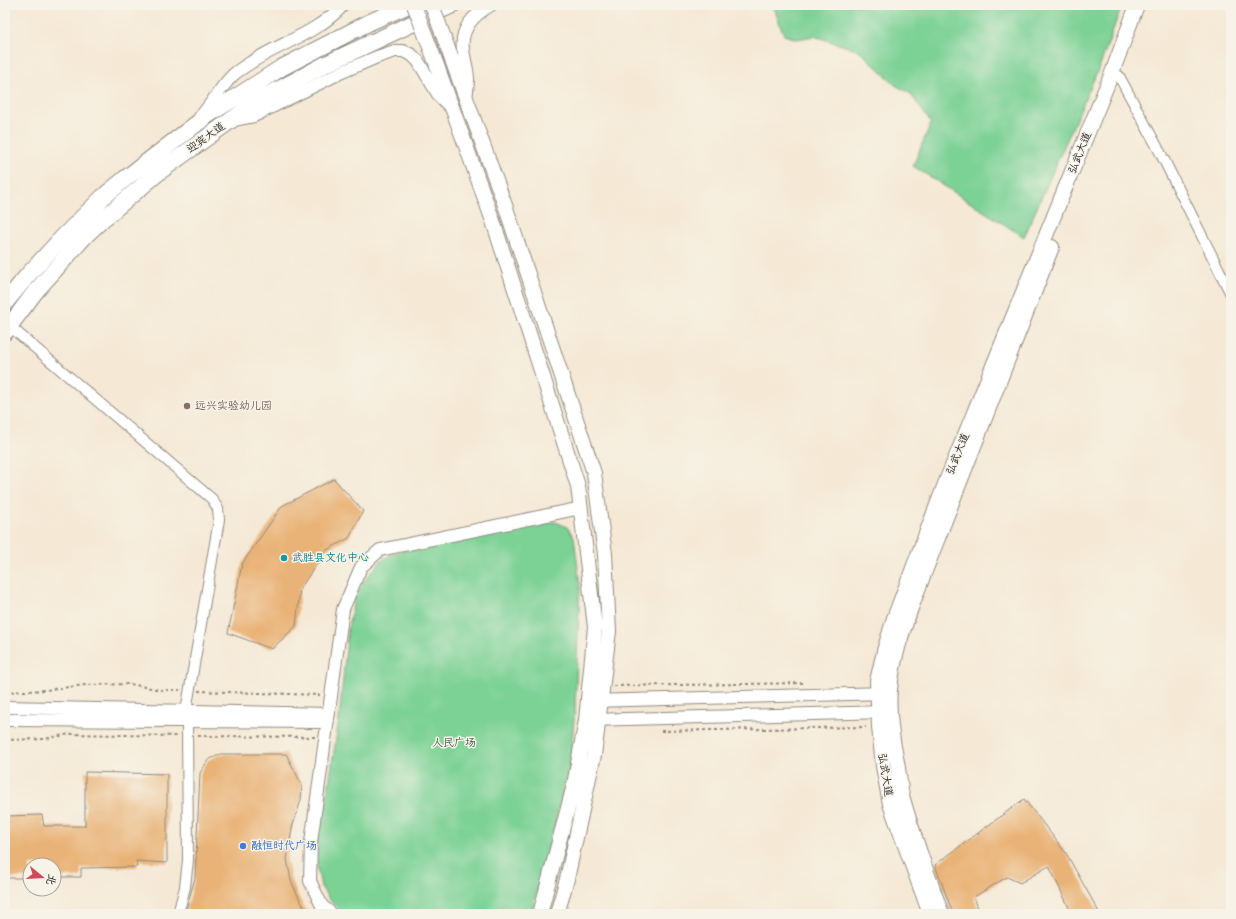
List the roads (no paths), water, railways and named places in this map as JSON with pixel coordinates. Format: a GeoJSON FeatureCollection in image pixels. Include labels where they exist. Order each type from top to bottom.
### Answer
{"type":"FeatureCollection","features":[{"type":"Feature","properties":{"kind":"main road","name":"迎宾大道"},"geometry":{"type":"LineString","coordinates":[[5,303],[27,276],[62,238],[103,197],[189,129],[281,68],[370,22],[409,5]]}},
{"type":"Feature","properties":{"kind":"main road"},"geometry":{"type":"LineString","coordinates":[[414,5],[493,221],[578,486],[595,627],[594,701],[592,720],[594,755],[567,879],[557,914]]}},
{"type":"Feature","properties":{"kind":"main road"},"geometry":{"type":"LineString","coordinates":[[432,5],[506,208],[594,473],[605,554],[609,631],[602,687],[594,701]]}},
{"type":"Feature","properties":{"kind":"main road","name":"迎宾大道"},"geometry":{"type":"LineString","coordinates":[[6,327],[86,235],[159,172],[259,100],[326,64],[452,5]]}},
{"type":"Feature","properties":{"kind":"main road","name":"弘武大道"},"geometry":{"type":"LineString","coordinates":[[1116,75],[1137,5]]}},
{"type":"Feature","properties":{"kind":"main road","name":"弘武大道"},"geometry":{"type":"LineString","coordinates":[[942,914],[920,853],[902,794],[893,743],[884,712],[883,693],[877,681],[894,618],[945,484],[1116,75],[1141,12],[1140,5]]}},
{"type":"Feature","properties":{"kind":"main road","name":"弘武大道"},"geometry":{"type":"LineString","coordinates":[[884,712],[879,727],[883,766],[890,804],[930,914]]}},
{"type":"Feature","properties":{"kind":"main road"},"geometry":{"type":"LineString","coordinates":[[540,914],[592,720]]}},
{"type":"Feature","properties":{"kind":"street"},"geometry":{"type":"LineString","coordinates":[[189,129],[233,75],[251,62],[319,25],[336,13],[344,5]]}},
{"type":"Feature","properties":{"kind":"street"},"geometry":{"type":"LineString","coordinates":[[466,98],[468,78],[463,48],[466,28],[472,18],[479,11],[491,5]]}},
{"type":"Feature","properties":{"kind":"street"},"geometry":{"type":"LineString","coordinates":[[230,121],[254,116],[342,72],[395,51],[403,51],[412,55],[418,61],[439,96],[453,110]]}},
{"type":"Feature","properties":{"kind":"street"},"geometry":{"type":"LineString","coordinates":[[1116,75],[1160,152],[1231,294]]}},
{"type":"Feature","properties":{"kind":"street"},"geometry":{"type":"LineString","coordinates":[[6,327],[212,499],[218,509],[219,520],[187,716],[188,860],[185,887],[178,914]]}},
{"type":"Feature","properties":{"kind":"street"},"geometry":{"type":"LineString","coordinates":[[332,914],[322,906],[310,881],[311,842],[343,609],[361,567],[380,550],[581,508]]}},
{"type":"Feature","properties":{"kind":"street"},"geometry":{"type":"LineString","coordinates":[[594,701],[883,693]]}},
{"type":"Feature","properties":{"kind":"street"},"geometry":{"type":"LineString","coordinates":[[5,707],[187,716],[328,718]]}},
{"type":"Feature","properties":{"kind":"street"},"geometry":{"type":"LineString","coordinates":[[592,720],[884,712]]}},
{"type":"Feature","properties":{"kind":"street"},"geometry":{"type":"LineString","coordinates":[[5,720],[187,716]]}},
{"type":"Feature","properties":{"kind":"place","name":"远兴实验幼儿园"},"geometry":{"type":"Point","coordinates":[187,406]}},
{"type":"Feature","properties":{"kind":"place","name":"武胜县文化中心"},"geometry":{"type":"Point","coordinates":[284,558]}},
{"type":"Feature","properties":{"kind":"place","name":"融恒时代广场"},"geometry":{"type":"Point","coordinates":[243,846]}},
{"type":"Feature","properties":{"kind":"park label","name":"人民广场"},"geometry":{"type":"Point","coordinates":[454,743]}}]}
